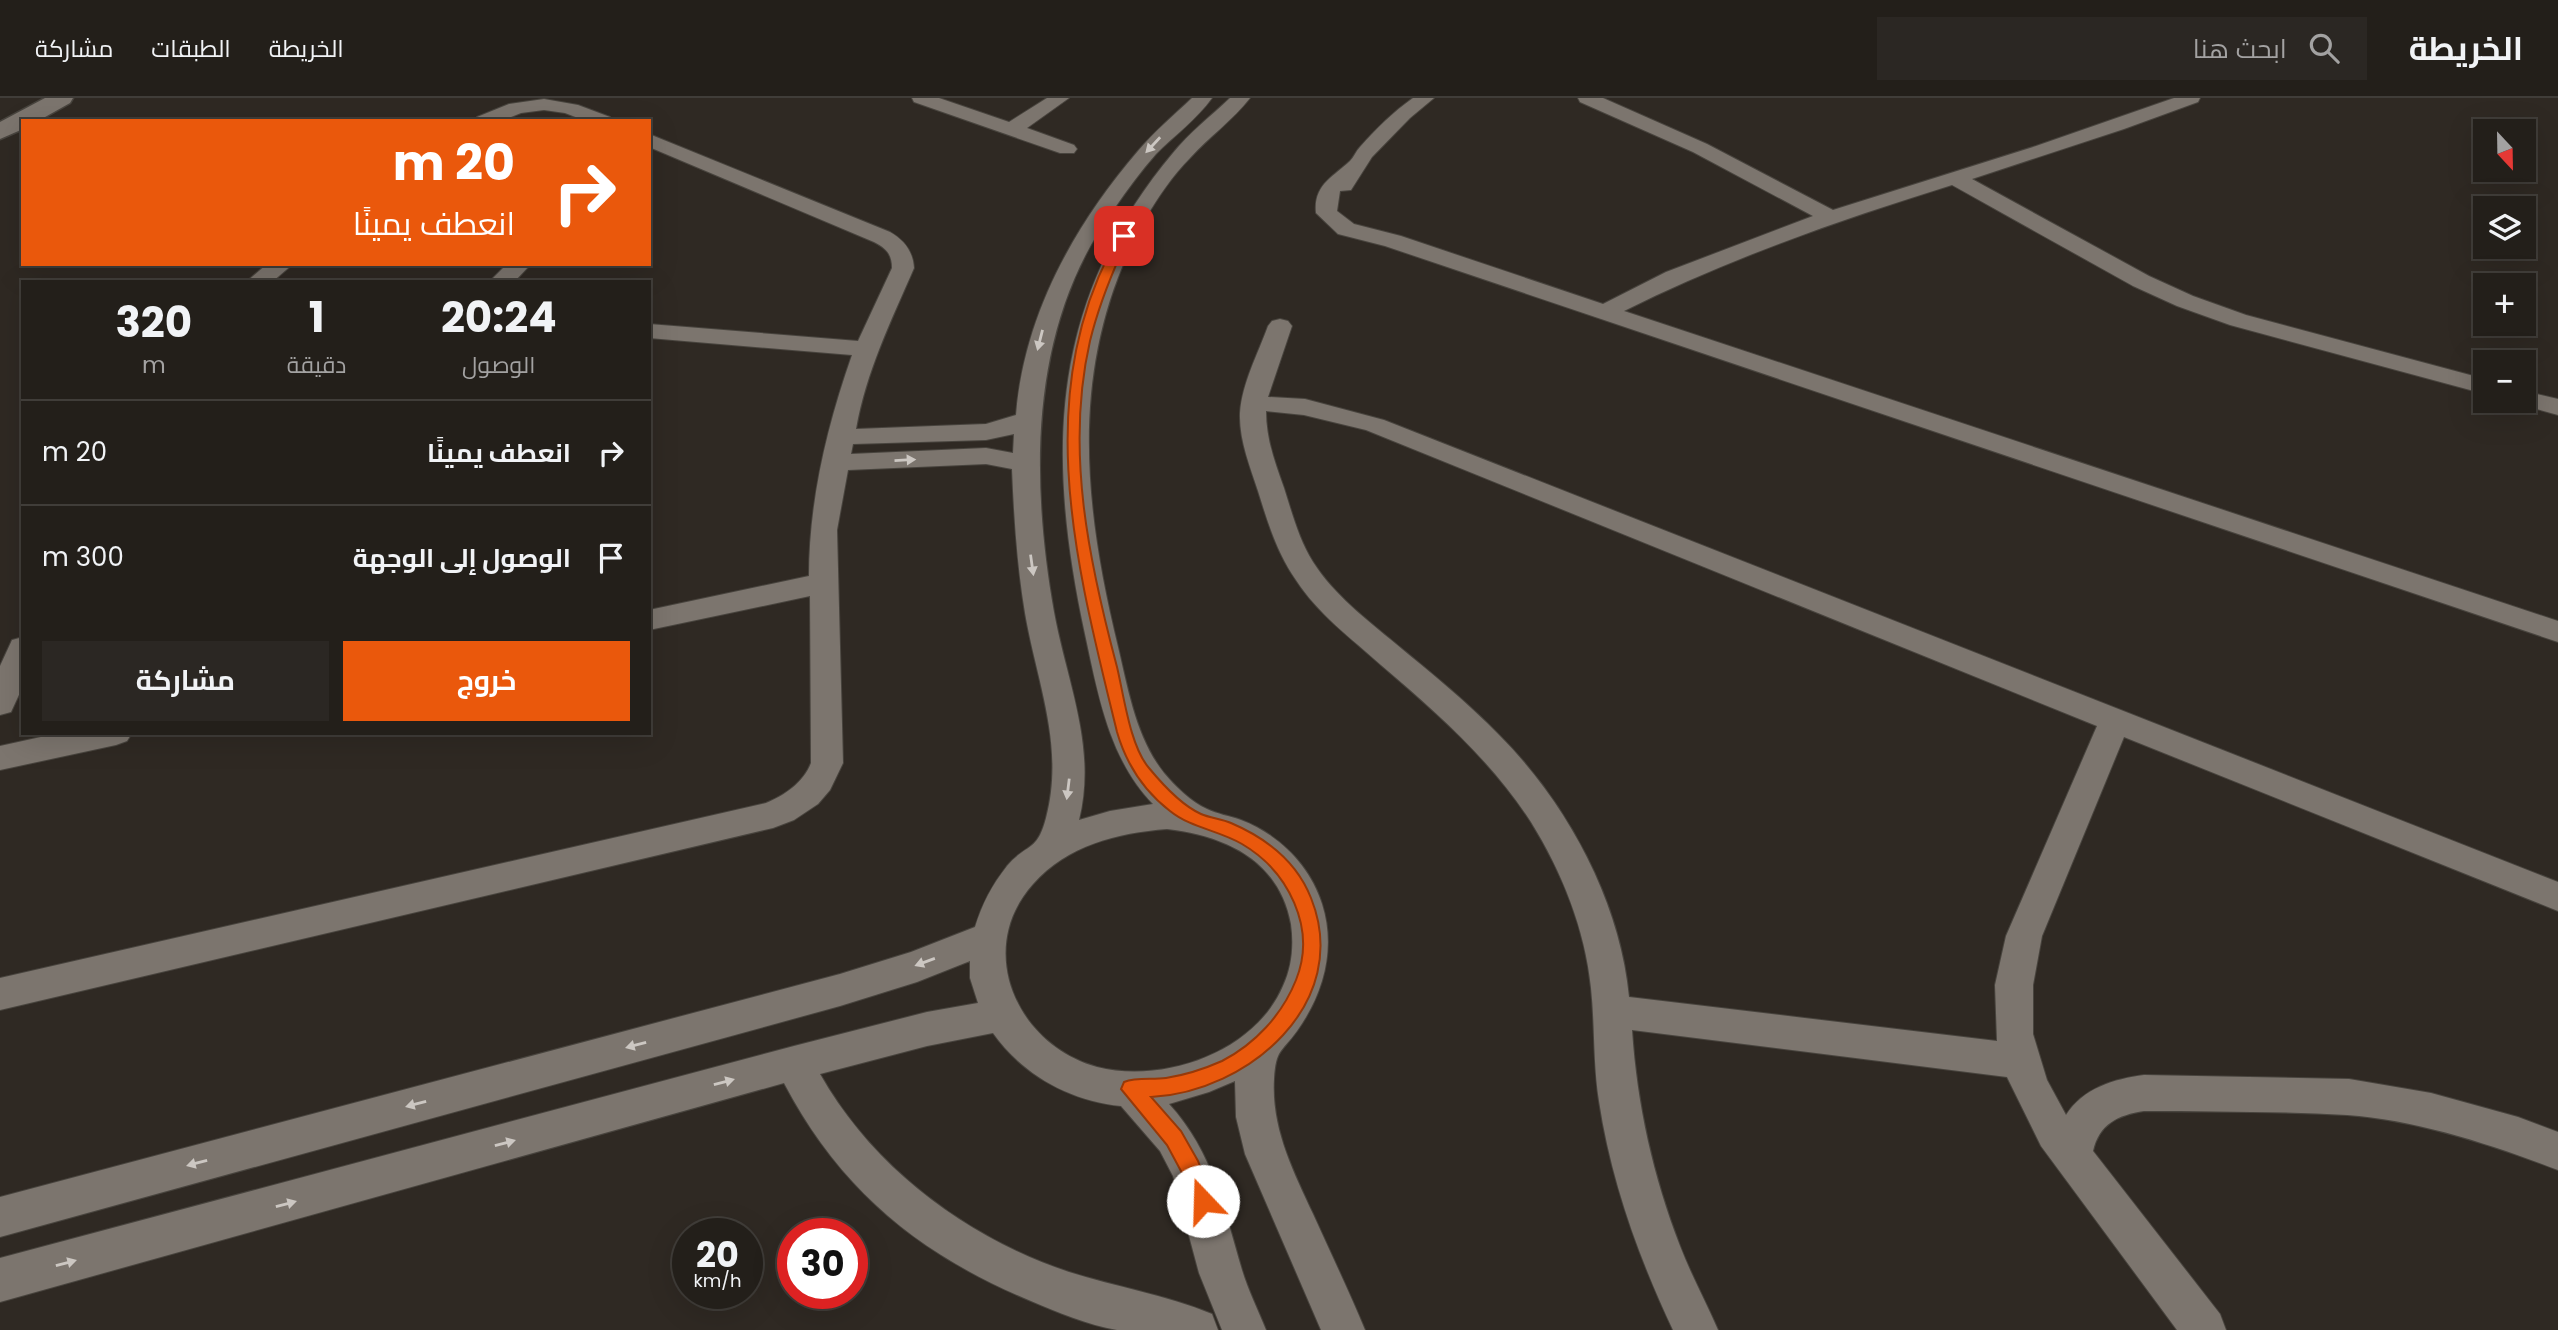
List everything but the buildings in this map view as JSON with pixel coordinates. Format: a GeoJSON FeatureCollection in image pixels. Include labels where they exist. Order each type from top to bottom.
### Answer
{"type":"FeatureCollection","features":[{"type":"Feature","properties":{"kind":"street"},"geometry":{"type":"LineString","coordinates":[[24,119],[62,98]]}},
{"type":"Feature","properties":{"kind":"street"},"geometry":{"type":"LineString","coordinates":[[921,98],[1067,149]]}},
{"type":"Feature","properties":{"kind":"street"},"geometry":{"type":"LineString","coordinates":[[1011,130],[1060,98]]}},
{"type":"Feature","properties":{"kind":"street"},"geometry":{"type":"LineString","coordinates":[[1054,847],[1067,796],[1069,748],[1037,600],[1028,529],[1026,464],[1027,419],[1041,335],[1069,262],[1088,229],[1126,176],[1162,135],[1203,98]]}},
{"type":"Feature","properties":{"kind":"street"},"geometry":{"type":"LineString","coordinates":[[1196,819],[1156,789],[1131,752],[1100,638],[1080,539],[1075,484],[1074,413],[1084,342],[1100,289],[1116,250],[1165,173],[1205,130],[1241,98]]}},
{"type":"Feature","properties":{"kind":"street"},"geometry":{"type":"LineString","coordinates":[[1425,98],[1383,133],[1353,167],[1339,177],[1329,192],[1327,214],[1346,229],[1393,241],[2558,632]]}},
{"type":"Feature","properties":{"kind":"street"},"geometry":{"type":"LineString","coordinates":[[1587,98],[1700,148],[1829,216]]}},
{"type":"Feature","properties":{"kind":"street"},"geometry":{"type":"LineString","coordinates":[[487,119],[513,104],[541,99],[556,101],[598,119]]}},
{"type":"Feature","properties":{"kind":"street"},"geometry":{"type":"LineString","coordinates":[[1604,312],[1701,264],[1829,216],[2055,147],[2186,99]]}},
{"type":"Feature","properties":{"kind":"street"},"geometry":{"type":"LineString","coordinates":[[0,132],[21,120]]}},
{"type":"Feature","properties":{"kind":"street"},"geometry":{"type":"LineString","coordinates":[[0,994],[756,819],[789,808],[816,787],[827,762],[824,530],[848,401],[866,349],[903,268],[904,260],[897,246],[882,237],[653,147]]}},
{"type":"Feature","properties":{"kind":"street"},"geometry":{"type":"LineString","coordinates":[[1953,177],[2141,281],[2211,311],[2473,384]]}},
{"type":"Feature","properties":{"kind":"street"},"geometry":{"type":"LineString","coordinates":[[260,280],[279,266]]}},
{"type":"Feature","properties":{"kind":"street"},"geometry":{"type":"LineString","coordinates":[[502,280],[518,266]]}},
{"type":"Feature","properties":{"kind":"street"},"geometry":{"type":"LineString","coordinates":[[1280,326],[1254,403],[1259,453],[1289,544],[1308,576],[1335,608],[1478,732],[1511,769],[1567,854],[1588,903],[1604,955],[1618,1098],[1639,1194],[1656,1245],[1696,1330]]}},
{"type":"Feature","properties":{"kind":"street"},"geometry":{"type":"LineString","coordinates":[[651,331],[866,349]]}},
{"type":"Feature","properties":{"kind":"street"},"geometry":{"type":"LineString","coordinates":[[2536,401],[2558,407]]}},
{"type":"Feature","properties":{"kind":"street"},"geometry":{"type":"LineString","coordinates":[[1254,403],[1317,410],[1375,425],[2558,897]]}},
{"type":"Feature","properties":{"kind":"street"},"geometry":{"type":"LineString","coordinates":[[839,450],[986,432],[1008,428],[1027,419]]}},
{"type":"Feature","properties":{"kind":"street"},"geometry":{"type":"LineString","coordinates":[[839,450],[986,456],[1026,464]]}},
{"type":"Feature","properties":{"kind":"street"},"geometry":{"type":"LineString","coordinates":[[651,620],[824,583]]}},
{"type":"Feature","properties":{"kind":"street"},"geometry":{"type":"LineString","coordinates":[[0,704],[21,652]]}},
{"type":"Feature","properties":{"kind":"street"},"geometry":{"type":"LineString","coordinates":[[2115,720],[2024,936],[2012,1008],[2020,1061],[2040,1109],[2072,1157],[2204,1330]]}},
{"type":"Feature","properties":{"kind":"street"},"geometry":{"type":"LineString","coordinates":[[0,758],[107,735]]}},
{"type":"Feature","properties":{"kind":"street"},"geometry":{"type":"LineString","coordinates":[[1167,816],[1196,819],[1249,839],[1289,874],[1302,897],[1310,921],[1312,948],[1308,975],[1297,1001],[1280,1026],[1258,1048],[1231,1066],[1199,1080],[1165,1087],[1131,1089],[1097,1084],[1066,1074],[1038,1058],[1017,1038],[1000,1015],[990,990],[987,963],[989,937],[998,911],[1012,887],[1031,865],[1054,847],[1080,833],[1108,823],[1167,816]]}},
{"type":"Feature","properties":{"kind":"street"},"geometry":{"type":"LineString","coordinates":[[0,1217],[840,990],[917,966],[989,937]]}},
{"type":"Feature","properties":{"kind":"street"},"geometry":{"type":"LineString","coordinates":[[1610,1011],[2020,1061]]}},
{"type":"Feature","properties":{"kind":"street"},"geometry":{"type":"LineString","coordinates":[[0,1280],[794,1063],[927,1029],[1000,1015]]}},
{"type":"Feature","properties":{"kind":"street"},"geometry":{"type":"LineString","coordinates":[[1258,1048],[1254,1082],[1256,1117],[1265,1154],[1343,1330]]}},
{"type":"Feature","properties":{"kind":"street"},"geometry":{"type":"LineString","coordinates":[[794,1063],[816,1104],[854,1158],[885,1189],[927,1223],[973,1252],[1025,1277],[1196,1330]]}},
{"type":"Feature","properties":{"kind":"street"},"geometry":{"type":"LineString","coordinates":[[1131,1089],[1174,1138],[1191,1168],[1203,1201],[1221,1273],[1244,1330]]}},
{"type":"Feature","properties":{"kind":"street"},"geometry":{"type":"LineString","coordinates":[[2072,1157],[2074,1138],[2093,1111],[2107,1101],[2124,1095],[2144,1093],[2349,1097],[2442,1114],[2558,1151]]}},
{"type":"Feature","properties":{"kind":"route"},"geometry":{"type":"LineString","coordinates":[[1124,236],[1104,279],[1084,342],[1074,413],[1073,452],[1080,539],[1100,638],[1125,732],[1131,752],[1142,771],[1156,789],[1174,805],[1196,819],[1249,839],[1289,874],[1302,897],[1310,921],[1312,948],[1308,975],[1297,1001],[1280,1026],[1258,1048],[1231,1066],[1199,1080],[1165,1087],[1131,1089],[1154,1112],[1174,1138],[1191,1168],[1203,1201]]}}]}
